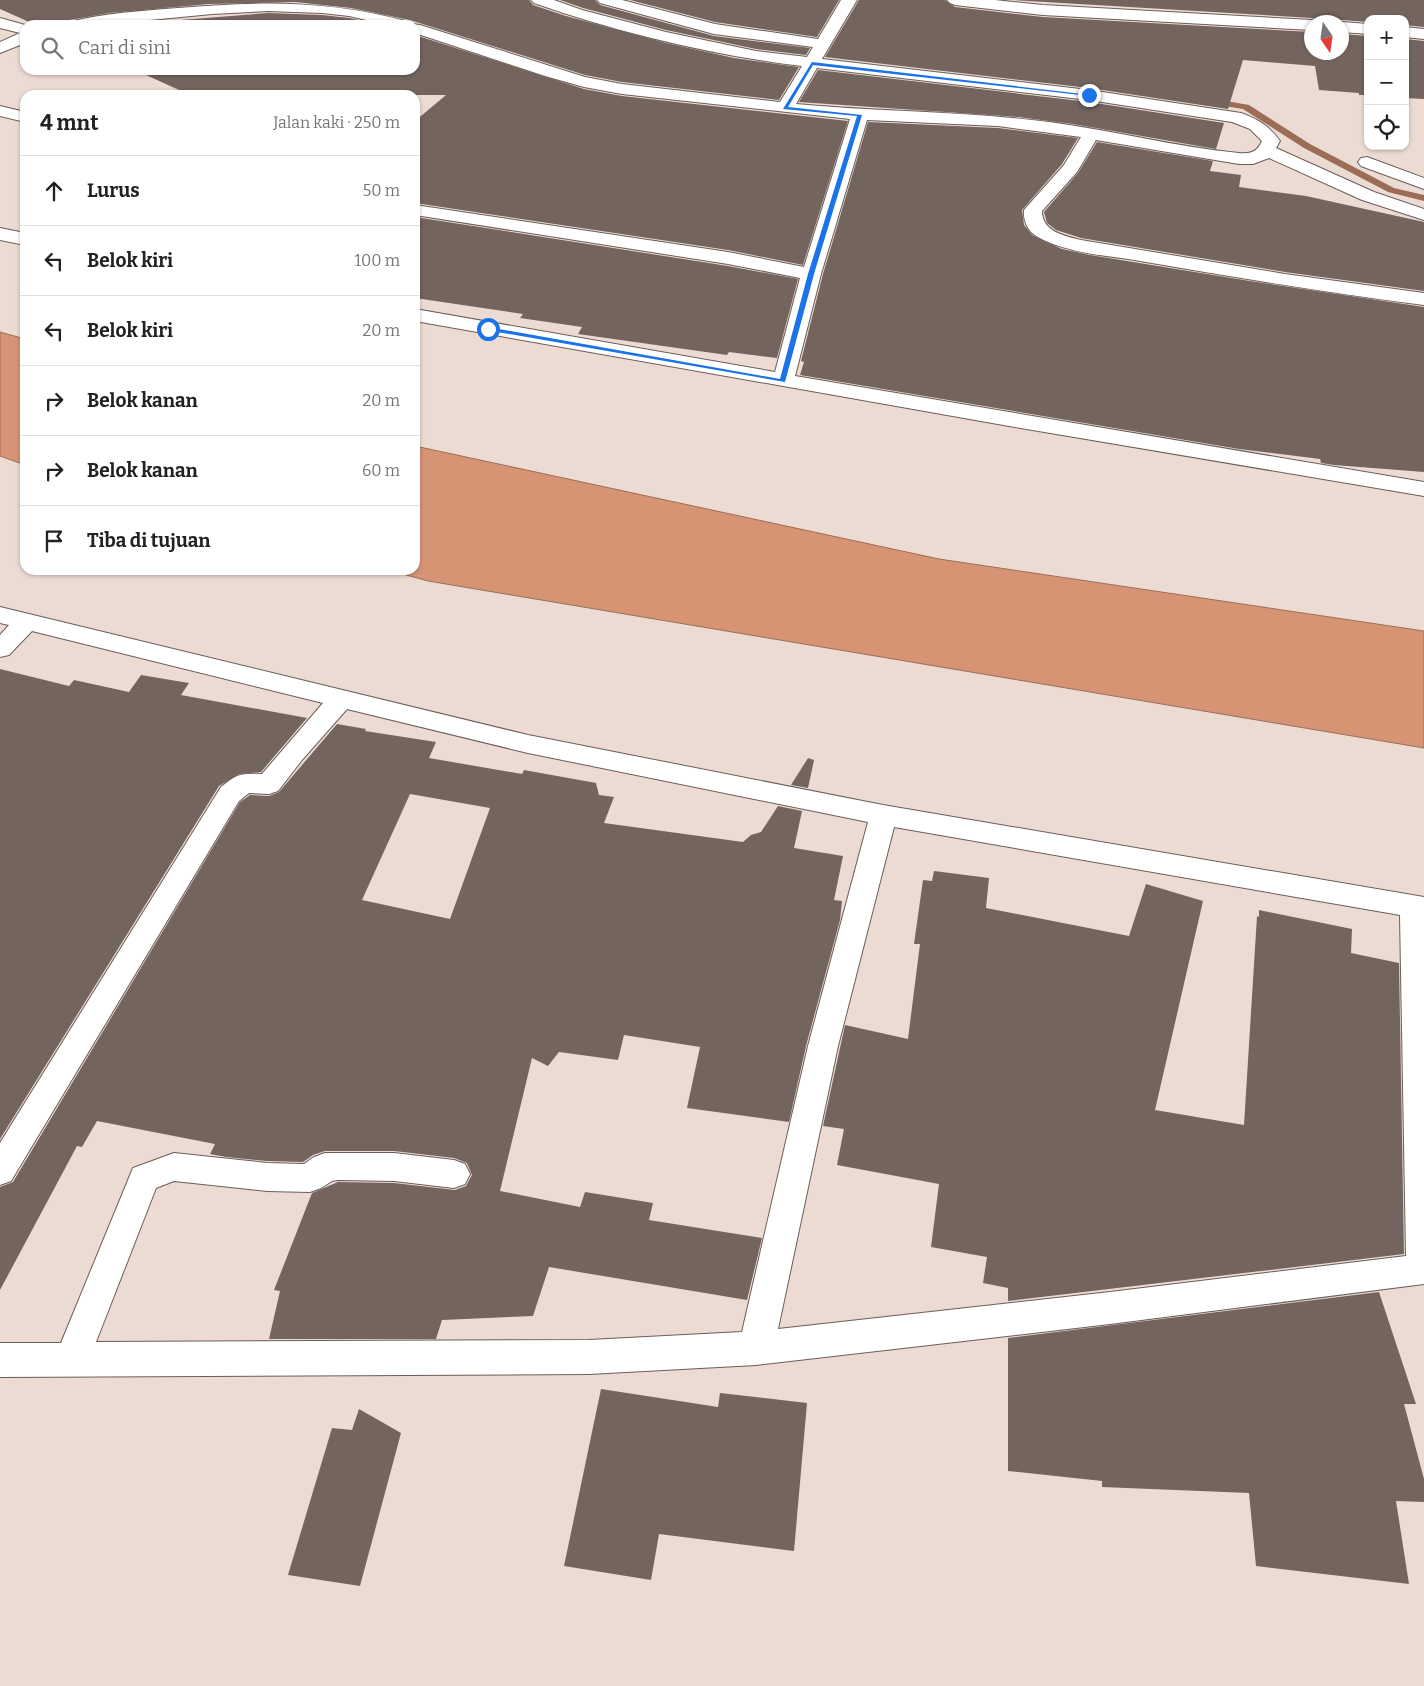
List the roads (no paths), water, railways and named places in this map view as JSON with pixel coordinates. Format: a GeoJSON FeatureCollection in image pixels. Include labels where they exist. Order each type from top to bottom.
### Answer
{"type":"FeatureCollection","features":[{"type":"Feature","properties":{"kind":"street"},"geometry":{"type":"LineString","coordinates":[[539,0],[577,13],[701,46],[756,56],[817,54]]}},
{"type":"Feature","properties":{"kind":"street"},"geometry":{"type":"LineString","coordinates":[[420,30],[551,73],[584,82],[622,88],[860,115],[998,121],[1050,126],[1225,158],[1263,156],[1268,152],[1271,142],[1265,132],[1254,123],[1235,117],[817,54],[605,0]]}},
{"type":"Feature","properties":{"kind":"street"},"geometry":{"type":"LineString","coordinates":[[785,108],[848,0]]}},
{"type":"Feature","properties":{"kind":"street"},"geometry":{"type":"LineString","coordinates":[[955,0],[1043,10],[1216,14],[1304,24]]}},
{"type":"Feature","properties":{"kind":"street"},"geometry":{"type":"LineString","coordinates":[[109,20],[230,4],[332,9],[373,15],[389,20]]}},
{"type":"Feature","properties":{"kind":"street"},"geometry":{"type":"LineString","coordinates":[[0,23],[20,29]]}},
{"type":"Feature","properties":{"kind":"street"},"geometry":{"type":"LineString","coordinates":[[1349,28],[1364,29]]}},
{"type":"Feature","properties":{"kind":"street"},"geometry":{"type":"LineString","coordinates":[[1409,32],[1424,34]]}},
{"type":"Feature","properties":{"kind":"street"},"geometry":{"type":"LineString","coordinates":[[0,48],[20,39]]}},
{"type":"Feature","properties":{"kind":"street"},"geometry":{"type":"LineString","coordinates":[[0,111],[20,116]]}},
{"type":"Feature","properties":{"kind":"street"},"geometry":{"type":"LineString","coordinates":[[783,381],[811,274],[860,115]]}},
{"type":"Feature","properties":{"kind":"street"},"geometry":{"type":"LineString","coordinates":[[1091,135],[1070,168],[1033,210],[1032,218],[1035,226],[1041,231],[1079,244],[1172,261],[1424,299]]}},
{"type":"Feature","properties":{"kind":"street"},"geometry":{"type":"LineString","coordinates":[[1268,152],[1368,196],[1424,215]]}},
{"type":"Feature","properties":{"kind":"street"},"geometry":{"type":"LineString","coordinates":[[1368,162],[1424,184]]}},
{"type":"Feature","properties":{"kind":"street"},"geometry":{"type":"LineString","coordinates":[[420,211],[728,258],[811,274]]}},
{"type":"Feature","properties":{"kind":"street"},"geometry":{"type":"LineString","coordinates":[[0,234],[20,238]]}},
{"type":"Feature","properties":{"kind":"street"},"geometry":{"type":"LineString","coordinates":[[420,315],[783,381],[1424,489]]}},
{"type":"Feature","properties":{"kind":"street"},"geometry":{"type":"LineString","coordinates":[[0,615],[26,623],[528,744],[883,815],[1419,907],[1424,1269],[1110,1308],[756,1348],[588,1357],[0,1360]]}},
{"type":"Feature","properties":{"kind":"street"},"geometry":{"type":"LineString","coordinates":[[0,649],[26,623]]}},
{"type":"Feature","properties":{"kind":"street"},"geometry":{"type":"LineString","coordinates":[[0,1171],[230,794],[243,783],[269,784],[293,753],[341,699]]}},
{"type":"Feature","properties":{"kind":"street"},"geometry":{"type":"LineString","coordinates":[[756,1348],[823,1046],[883,815]]}},
{"type":"Feature","properties":{"kind":"street"},"geometry":{"type":"LineString","coordinates":[[72,1359],[144,1178],[174,1167],[293,1178],[310,1178],[325,1167],[338,1166],[394,1167],[454,1174]]}},
{"type":"Feature","properties":{"kind":"waterway"},"geometry":{"type":"LineString","coordinates":[[1209,101],[1246,107],[1307,146],[1391,190],[1424,198]]}}]}
